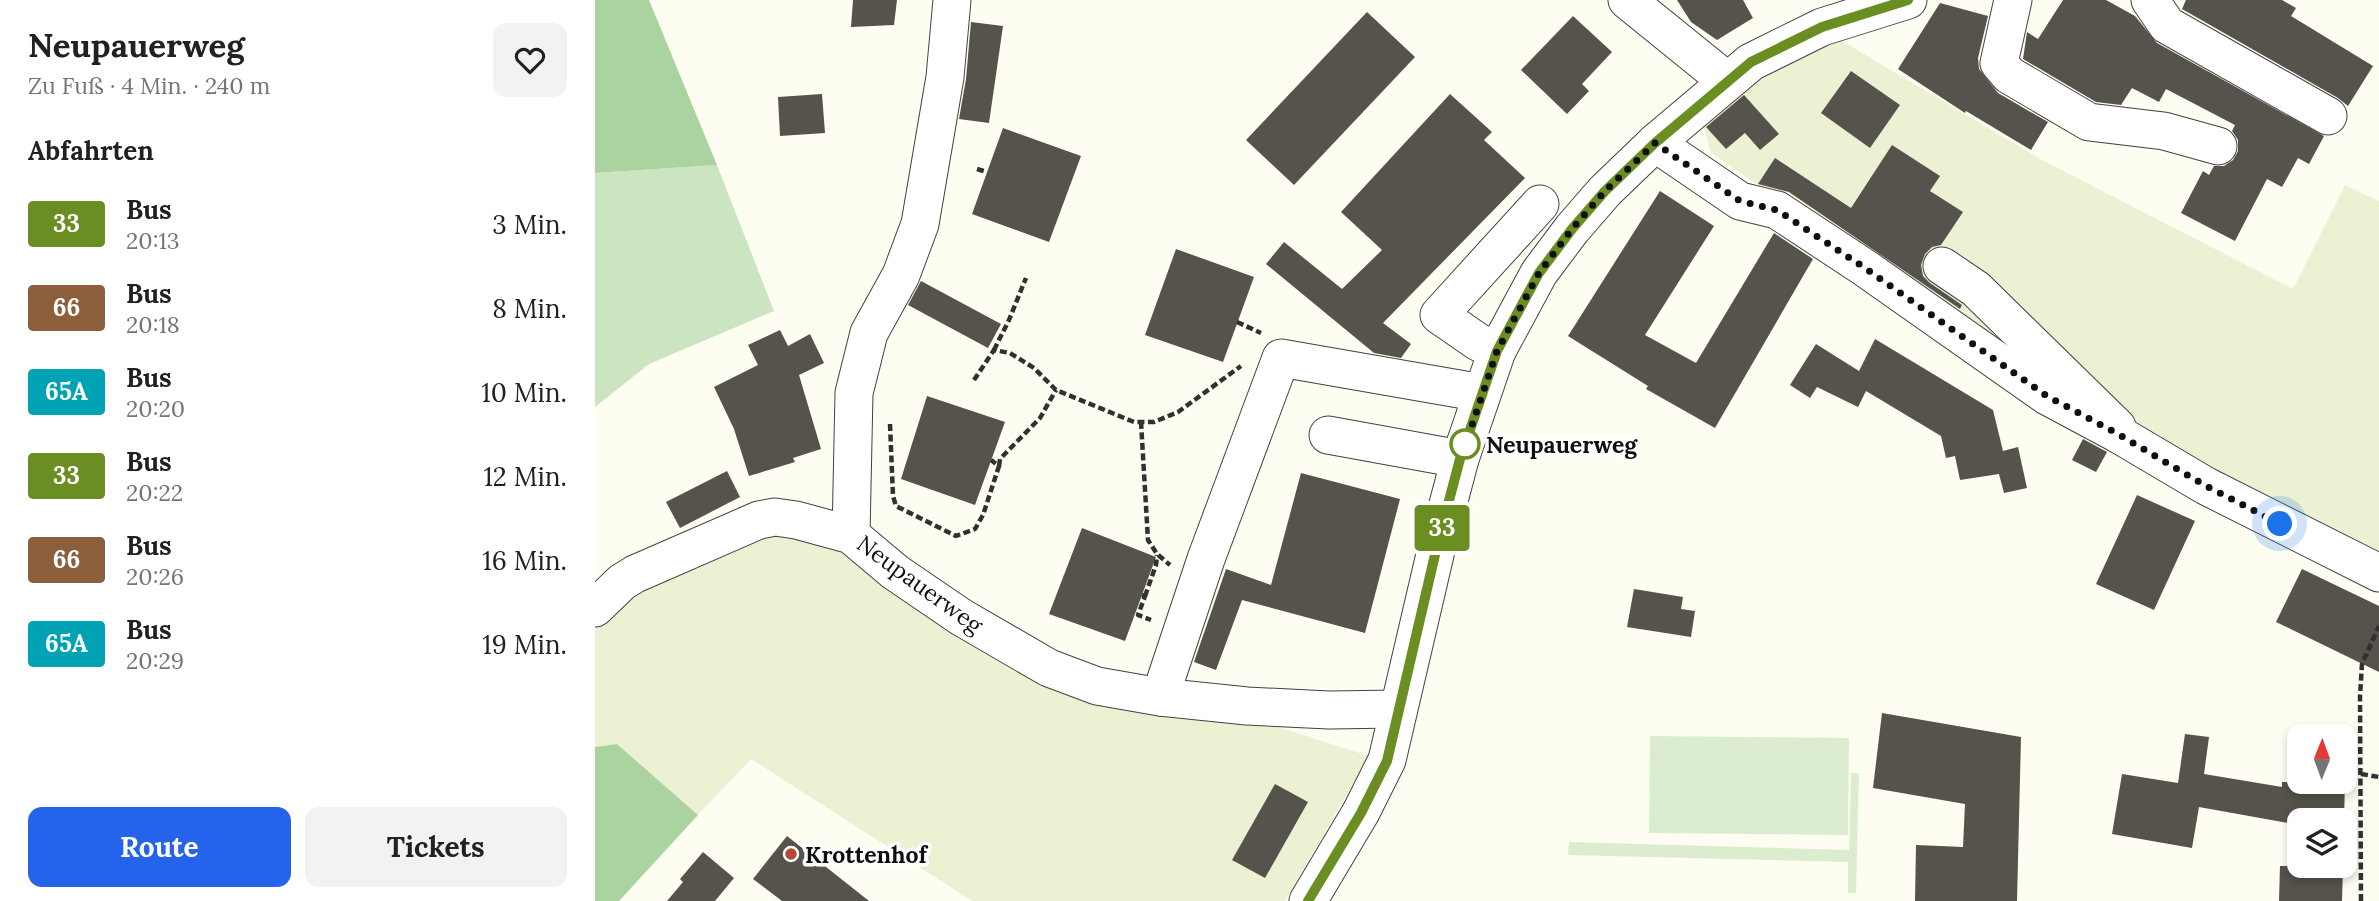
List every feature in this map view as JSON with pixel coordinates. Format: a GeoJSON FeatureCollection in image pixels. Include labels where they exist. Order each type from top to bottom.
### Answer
{"type":"FeatureCollection","features":[{"type":"Feature","properties":{"kind":"street","name":"Neupauerweg"},"geometry":{"type":"LineString","coordinates":[[951,0],[945,76],[920,224],[901,275],[869,333],[854,393],[851,535],[895,572],[961,617],[1049,668],[1097,686],[1160,697],[1247,706],[1329,710],[1398,709]]}},
{"type":"Feature","properties":{"kind":"street"},"geometry":{"type":"LineString","coordinates":[[1627,0],[1727,81]]}},
{"type":"Feature","properties":{"kind":"street"},"geometry":{"type":"LineString","coordinates":[[1308,901],[1361,813],[1387,761],[1460,459],[1497,351],[1539,273],[1605,191],[1655,143],[1751,62],[1822,27],[1908,0]]}},
{"type":"Feature","properties":{"kind":"street"},"geometry":{"type":"LineString","coordinates":[[2013,0],[1999,63],[2009,75],[2089,122],[2164,131],[2218,146]]}},
{"type":"Feature","properties":{"kind":"street"},"geometry":{"type":"LineString","coordinates":[[2150,0],[2167,25],[2328,116]]}},
{"type":"Feature","properties":{"kind":"street"},"geometry":{"type":"LineString","coordinates":[[1655,143],[1740,201],[1777,210],[1865,268],[2047,396],[2206,486],[2379,573]]}},
{"type":"Feature","properties":{"kind":"street"},"geometry":{"type":"LineString","coordinates":[[1497,351],[1478,342],[1439,315],[1529,195],[1572,229]]}},
{"type":"Feature","properties":{"kind":"street"},"geometry":{"type":"LineString","coordinates":[[1942,266],[1976,289],[2117,427],[2118,434]]}},
{"type":"Feature","properties":{"kind":"street"},"geometry":{"type":"LineString","coordinates":[[1160,697],[1206,559],[1281,358],[1482,393]]}},
{"type":"Feature","properties":{"kind":"street"},"geometry":{"type":"LineString","coordinates":[[1328,435],[1460,459]]}},
{"type":"Feature","properties":{"kind":"street"},"geometry":{"type":"LineString","coordinates":[[595,608],[622,582],[635,574],[759,520],[775,517],[796,520],[851,535]]}},
{"type":"Feature","properties":{"kind":"path"},"geometry":{"type":"LineString","coordinates":[[977,169],[987,172]]}},
{"type":"Feature","properties":{"kind":"path"},"geometry":{"type":"LineString","coordinates":[[974,380],[994,350],[1026,278]]}},
{"type":"Feature","properties":{"kind":"path"},"geometry":{"type":"LineString","coordinates":[[994,350],[1010,353],[1034,368],[1056,390],[1134,422],[1154,422],[1178,412],[1235,372]]}},
{"type":"Feature","properties":{"kind":"path"},"geometry":{"type":"LineString","coordinates":[[890,414],[893,496],[896,506],[956,536],[975,529],[983,515],[1000,459],[1040,418],[1056,390]]}},
{"type":"Feature","properties":{"kind":"path"},"geometry":{"type":"LineString","coordinates":[[1141,422],[1147,540],[1157,554],[1171,565]]}},
{"type":"Feature","properties":{"kind":"path"},"geometry":{"type":"LineString","coordinates":[[991,460],[999,466]]}},
{"type":"Feature","properties":{"kind":"path"},"geometry":{"type":"LineString","coordinates":[[1151,620],[1138,615],[1156,565],[1157,554]]}},
{"type":"Feature","properties":{"kind":"path"},"geometry":{"type":"LineString","coordinates":[[2361,901],[2362,664],[2379,626]]}},
{"type":"Feature","properties":{"kind":"path"},"geometry":{"type":"LineString","coordinates":[[2361,774],[2379,777]]}},
{"type":"Feature","properties":{"kind":"green space"},"geometry":{"type":"Polygon","coordinates":[[[595,0],[649,0],[717,165],[595,173],[595,0]]]}},
{"type":"Feature","properties":{"kind":"green space"},"geometry":{"type":"Polygon","coordinates":[[[1832,35],[2042,160],[2293,289],[2345,185],[2379,201],[2379,565],[2208,478],[1915,291],[1711,153],[1702,121],[1779,61],[1832,35]]]}},
{"type":"Feature","properties":{"kind":"green space"},"geometry":{"type":"Polygon","coordinates":[[[717,165],[774,311],[649,364],[595,407],[595,173],[717,165]]]}},
{"type":"Feature","properties":{"kind":"green space"},"geometry":{"type":"Polygon","coordinates":[[[781,535],[823,544],[861,562],[1071,696],[1135,712],[1275,726],[1369,756],[1285,901],[972,901],[751,759],[698,815],[617,744],[595,747],[595,621],[626,594],[748,538],[781,535]]]}},
{"type":"Feature","properties":{"kind":"green space"},"geometry":{"type":"Polygon","coordinates":[[[1650,736],[1849,738],[1848,835],[1649,833],[1650,736]]]}},
{"type":"Feature","properties":{"kind":"green space"},"geometry":{"type":"Polygon","coordinates":[[[617,744],[698,815],[619,901],[595,901],[595,747],[617,744]]]}},
{"type":"Feature","properties":{"kind":"green space"},"geometry":{"type":"Polygon","coordinates":[[[1851,773],[1859,773],[1856,893],[1848,893],[1848,862],[1568,855],[1569,842],[1849,850],[1851,773]]]}},
{"type":"Feature","properties":{"kind":"building"},"geometry":{"type":"Polygon","coordinates":[[[853,0],[897,0],[894,25],[851,27],[853,0]]]}},
{"type":"Feature","properties":{"kind":"building"},"geometry":{"type":"Polygon","coordinates":[[[1677,0],[1743,0],[1753,18],[1717,40],[1691,22],[1677,0]]]}},
{"type":"Feature","properties":{"kind":"building"},"geometry":{"type":"Polygon","coordinates":[[[2063,0],[2106,0],[2135,16],[2157,43],[2324,136],[2309,164],[2298,158],[2282,187],[2267,179],[2235,241],[2181,213],[2203,171],[2209,175],[2214,166],[2224,166],[2233,160],[2238,151],[2238,140],[2232,131],[2235,125],[2166,89],[2159,102],[2132,88],[2121,105],[2096,102],[2023,59],[2027,32],[2038,39],[2063,0]]]}},
{"type":"Feature","properties":{"kind":"building"},"geometry":{"type":"Polygon","coordinates":[[[2186,0],[2282,0],[2296,8],[2291,16],[2373,66],[2348,106],[2182,9],[2186,0]]]}},
{"type":"Feature","properties":{"kind":"building"},"geometry":{"type":"Polygon","coordinates":[[[1940,3],[1988,16],[1978,58],[1979,69],[1998,93],[2048,122],[2031,150],[1966,111],[1965,113],[1898,69],[1940,3]]]}},
{"type":"Feature","properties":{"kind":"building"},"geometry":{"type":"Polygon","coordinates":[[[1367,12],[1415,57],[1294,185],[1246,140],[1367,12]]]}},
{"type":"Feature","properties":{"kind":"building"},"geometry":{"type":"Polygon","coordinates":[[[1573,16],[1612,52],[1582,84],[1589,91],[1567,114],[1521,70],[1573,16]]]}},
{"type":"Feature","properties":{"kind":"building"},"geometry":{"type":"Polygon","coordinates":[[[971,22],[1003,26],[989,123],[959,119],[971,22]]]}},
{"type":"Feature","properties":{"kind":"building"},"geometry":{"type":"Polygon","coordinates":[[[1851,71],[1900,105],[1870,148],[1821,113],[1851,71]]]}},
{"type":"Feature","properties":{"kind":"building"},"geometry":{"type":"Polygon","coordinates":[[[822,94],[825,133],[780,136],[778,97],[822,94]]]}},
{"type":"Feature","properties":{"kind":"building"},"geometry":{"type":"Polygon","coordinates":[[[1450,94],[1492,132],[1484,140],[1525,178],[1383,323],[1411,344],[1401,358],[1374,353],[1266,264],[1284,242],[1342,289],[1382,250],[1341,212],[1450,94]]]}},
{"type":"Feature","properties":{"kind":"building"},"geometry":{"type":"Polygon","coordinates":[[[1744,95],[1779,134],[1760,150],[1745,133],[1726,149],[1706,127],[1744,95]]]}},
{"type":"Feature","properties":{"kind":"building"},"geometry":{"type":"Polygon","coordinates":[[[1003,128],[1081,156],[1049,242],[972,214],[1003,128]]]}},
{"type":"Feature","properties":{"kind":"building"},"geometry":{"type":"Polygon","coordinates":[[[1892,145],[1940,176],[1930,191],[1963,212],[1941,245],[1932,247],[1925,254],[1921,265],[1923,276],[1962,305],[1960,309],[1789,192],[1758,184],[1775,158],[1851,208],[1892,145]]]}},
{"type":"Feature","properties":{"kind":"building"},"geometry":{"type":"Polygon","coordinates":[[[1660,191],[1714,226],[1645,335],[1696,363],[1774,233],[1813,259],[1715,428],[1646,389],[1648,386],[1568,336],[1660,191]]]}},
{"type":"Feature","properties":{"kind":"building"},"geometry":{"type":"Polygon","coordinates":[[[1176,249],[1254,277],[1223,362],[1145,335],[1176,249]]]}},
{"type":"Feature","properties":{"kind":"building"},"geometry":{"type":"Polygon","coordinates":[[[921,281],[1001,324],[988,348],[908,305],[921,281]]]}},
{"type":"Feature","properties":{"kind":"building"},"geometry":{"type":"Polygon","coordinates":[[[780,330],[788,346],[810,334],[824,363],[799,375],[821,449],[793,458],[795,462],[749,476],[734,429],[714,387],[758,365],[748,345],[780,330]]]}},
{"type":"Feature","properties":{"kind":"building"},"geometry":{"type":"Polygon","coordinates":[[[1875,339],[1993,410],[2003,451],[2018,447],[2027,488],[2004,493],[1999,474],[1960,480],[1955,456],[1946,458],[1941,436],[1866,391],[1858,407],[1817,387],[1810,398],[1790,385],[1816,344],[1859,371],[1875,339]]]}},
{"type":"Feature","properties":{"kind":"building"},"geometry":{"type":"Polygon","coordinates":[[[927,396],[1005,422],[975,505],[901,479],[927,396]]]}},
{"type":"Feature","properties":{"kind":"building"},"geometry":{"type":"Polygon","coordinates":[[[2083,439],[2107,452],[2096,472],[2072,460],[2083,439]]]}},
{"type":"Feature","properties":{"kind":"building"},"geometry":{"type":"Polygon","coordinates":[[[727,471],[740,497],[680,528],[666,502],[727,471]]]}},
{"type":"Feature","properties":{"kind":"building"},"geometry":{"type":"Polygon","coordinates":[[[1301,473],[1400,499],[1365,633],[1242,600],[1216,670],[1194,662],[1226,569],[1271,585],[1301,473]]]}},
{"type":"Feature","properties":{"kind":"building"},"geometry":{"type":"Polygon","coordinates":[[[2137,495],[2195,521],[2154,610],[2096,584],[2137,495]]]}},
{"type":"Feature","properties":{"kind":"building"},"geometry":{"type":"Polygon","coordinates":[[[1082,528],[1156,557],[1125,641],[1049,614],[1082,528]]]}},
{"type":"Feature","properties":{"kind":"building"},"geometry":{"type":"Polygon","coordinates":[[[2302,569],[2379,606],[2379,672],[2276,622],[2302,569]]]}},
{"type":"Feature","properties":{"kind":"building"},"geometry":{"type":"Polygon","coordinates":[[[1634,589],[1683,597],[1681,609],[1695,611],[1691,637],[1627,627],[1634,589]]]}},
{"type":"Feature","properties":{"kind":"building"},"geometry":{"type":"Polygon","coordinates":[[[1882,713],[2021,737],[2017,901],[1915,901],[1916,845],[1963,847],[1965,804],[1873,788],[1882,713]]]}},
{"type":"Feature","properties":{"kind":"building"},"geometry":{"type":"Polygon","coordinates":[[[2185,734],[2209,737],[2204,774],[2282,787],[2282,782],[2287,782],[2287,794],[2345,794],[2344,808],[2287,808],[2287,823],[2199,807],[2192,848],[2112,834],[2122,774],[2178,783],[2185,734]]]}},
{"type":"Feature","properties":{"kind":"building"},"geometry":{"type":"Polygon","coordinates":[[[1275,784],[1308,802],[1265,878],[1232,860],[1275,784]]]}},
{"type":"Feature","properties":{"kind":"building","name":"Krottenhof"},"geometry":{"type":"Polygon","coordinates":[[[787,836],[869,901],[782,901],[753,879],[787,836]]]}},
{"type":"Feature","properties":{"kind":"building"},"geometry":{"type":"Polygon","coordinates":[[[703,852],[734,878],[715,901],[667,901],[683,882],[680,879],[703,852]]]}},
{"type":"Feature","properties":{"kind":"building"},"geometry":{"type":"Polygon","coordinates":[[[2280,866],[2287,866],[2287,878],[2343,878],[2342,901],[2279,901],[2280,866]]]}},
{"type":"Feature","properties":{"kind":"bus line","name":"33"},"geometry":{"type":"LineString","coordinates":[[1308,901],[1361,813],[1387,761],[1460,459],[1497,351],[1539,273],[1605,191],[1655,143],[1751,62],[1822,27],[1908,0]]}},
{"type":"Feature","properties":{"kind":"place","name":"Neupauerweg"},"geometry":{"type":"Point","coordinates":[1465,444]}},
{"type":"Feature","properties":{"kind":"place","name":"Krottenhof"},"geometry":{"type":"Point","coordinates":[791,854]}},
{"type":"Feature","properties":{"kind":"route"},"geometry":{"type":"LineString","coordinates":[[1465,444],[1497,351],[1539,273],[1605,191],[1655,143],[1740,201],[1777,210],[1865,268],[2047,396],[2206,486],[2280,524]]}}]}
